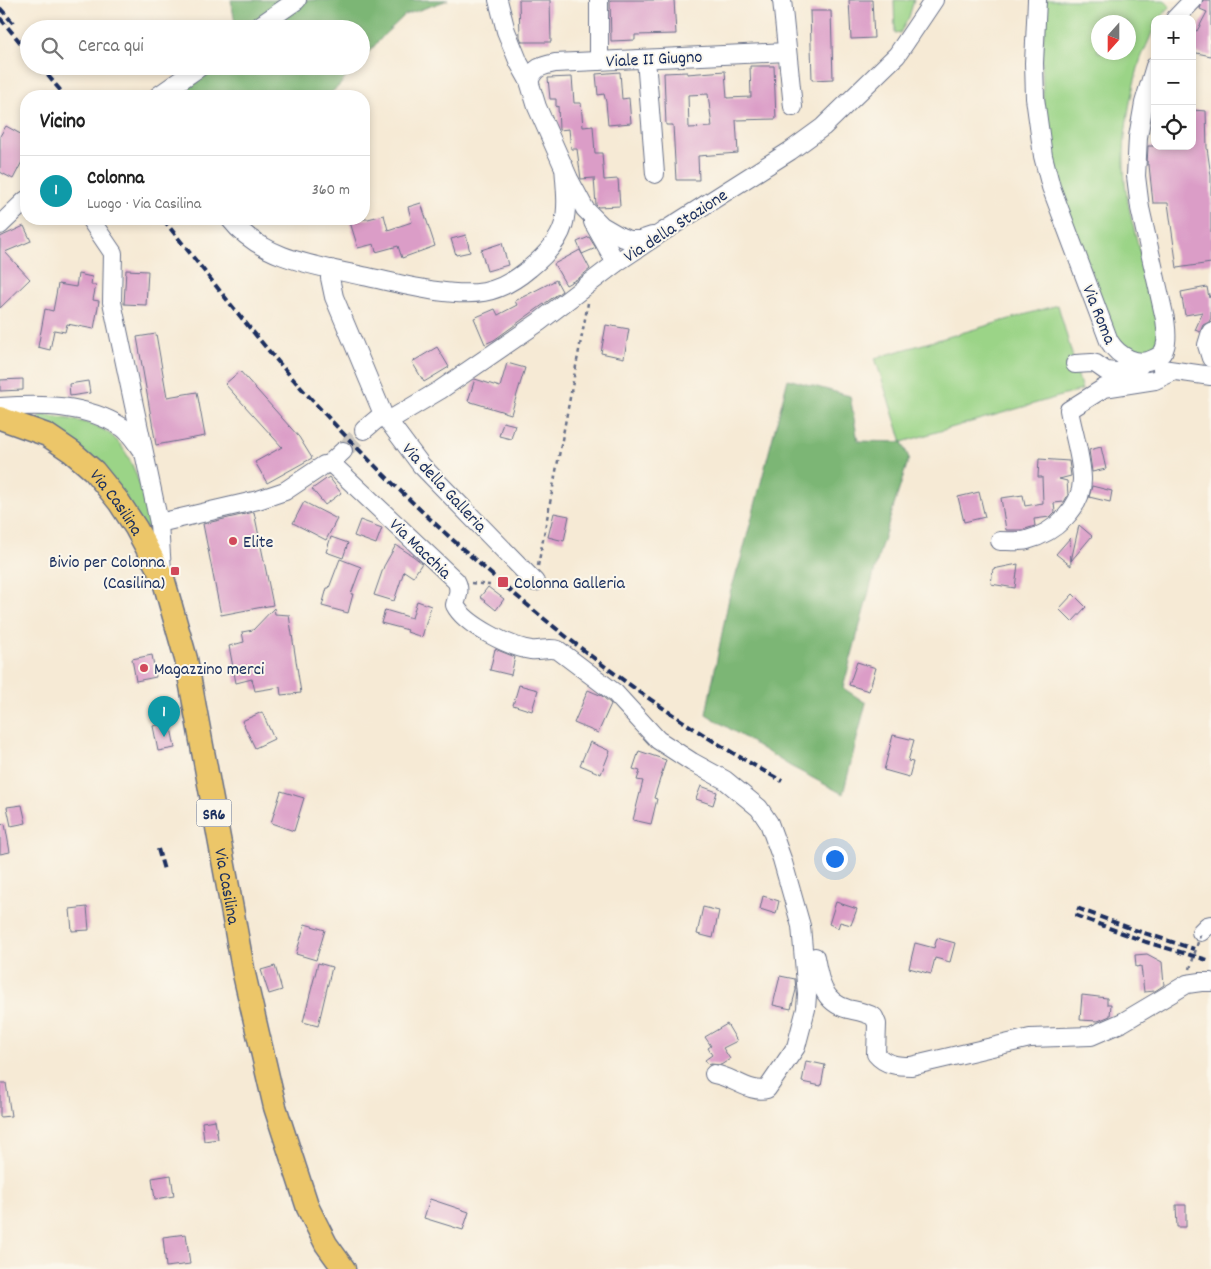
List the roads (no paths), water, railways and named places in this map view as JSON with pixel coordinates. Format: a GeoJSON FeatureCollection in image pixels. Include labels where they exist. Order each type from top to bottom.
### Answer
{"type":"FeatureCollection","features":[{"type":"Feature","properties":{"kind":"main road","name":"Via Casilina"},"geometry":{"type":"LineString","coordinates":[[0,418],[47,435],[72,452],[94,471],[136,528],[163,578],[186,659],[244,974],[275,1107],[308,1208],[326,1244],[344,1269]]}},
{"type":"Feature","properties":{"kind":"street"},"geometry":{"type":"LineString","coordinates":[[269,20],[297,0]]}},
{"type":"Feature","properties":{"kind":"street"},"geometry":{"type":"LineString","coordinates":[[498,0],[506,31],[519,63],[529,81],[564,167],[585,209],[616,263]]}},
{"type":"Feature","properties":{"kind":"street"},"geometry":{"type":"LineString","coordinates":[[599,0],[599,61]]}},
{"type":"Feature","properties":{"kind":"street"},"geometry":{"type":"LineString","coordinates":[[782,0],[793,107]]}},
{"type":"Feature","properties":{"kind":"street","name":"Via della Stazione"},"geometry":{"type":"LineString","coordinates":[[364,430],[440,390],[539,322],[616,263],[823,127],[897,56],[934,0]]}},
{"type":"Feature","properties":{"kind":"street","name":"Via Roma"},"geometry":{"type":"LineString","coordinates":[[1037,0],[1034,63],[1035,98],[1038,126],[1051,187],[1109,341],[1120,354],[1172,372]]}},
{"type":"Feature","properties":{"kind":"street"},"geometry":{"type":"LineString","coordinates":[[1180,15],[1193,0]]}},
{"type":"Feature","properties":{"kind":"street","name":"Viale II Giugno"},"geometry":{"type":"LineString","coordinates":[[529,81],[533,72],[539,66],[555,63],[787,52]]}},
{"type":"Feature","properties":{"kind":"street"},"geometry":{"type":"LineString","coordinates":[[646,59],[655,174]]}},
{"type":"Feature","properties":{"kind":"street"},"geometry":{"type":"LineString","coordinates":[[167,90],[188,75]]}},
{"type":"Feature","properties":{"kind":"street"},"geometry":{"type":"LineString","coordinates":[[1075,364],[1092,363],[1106,371],[1126,372],[1136,370],[1142,362],[1154,359],[1163,352],[1166,338],[1165,319],[1140,208],[1136,176],[1138,137],[1144,103],[1151,79]]}},
{"type":"Feature","properties":{"kind":"street"},"geometry":{"type":"LineString","coordinates":[[235,225],[260,246],[291,258],[331,269],[410,286],[449,292],[483,292],[497,288],[522,274],[540,260],[555,244],[566,218],[567,198],[564,167]]}},
{"type":"Feature","properties":{"kind":"street"},"geometry":{"type":"LineString","coordinates":[[0,225],[20,206]]}},
{"type":"Feature","properties":{"kind":"street"},"geometry":{"type":"LineString","coordinates":[[585,209],[610,231],[630,240],[649,238],[664,231]]}},
{"type":"Feature","properties":{"kind":"street"},"geometry":{"type":"LineString","coordinates":[[94,225],[113,253],[112,302],[159,523],[163,578]]}},
{"type":"Feature","properties":{"kind":"street","name":"Via della Galleria"},"geometry":{"type":"LineString","coordinates":[[331,269],[330,278],[334,297],[385,418],[421,466],[535,582]]}},
{"type":"Feature","properties":{"kind":"street"},"geometry":{"type":"LineString","coordinates":[[1211,332],[1207,345],[1211,358]]}},
{"type":"Feature","properties":{"kind":"street"},"geometry":{"type":"LineString","coordinates":[[1000,541],[1026,540],[1045,532],[1068,516],[1076,503],[1082,480],[1069,410],[1104,388],[1155,380],[1172,372],[1211,376]]}},
{"type":"Feature","properties":{"kind":"street"},"geometry":{"type":"LineString","coordinates":[[0,407],[62,406],[90,412],[123,428],[144,453]]}},
{"type":"Feature","properties":{"kind":"street"},"geometry":{"type":"LineString","coordinates":[[159,523],[258,500],[285,491],[324,465],[329,464],[343,451]]}},
{"type":"Feature","properties":{"kind":"street","name":"Via Macchia"},"geometry":{"type":"LineString","coordinates":[[329,464],[339,469],[456,582],[459,586],[459,592],[455,606],[458,612],[466,619],[496,637],[514,645],[530,650],[554,648],[558,650],[615,693],[658,740],[725,780],[759,808],[766,816],[774,833],[801,926]]}},
{"type":"Feature","properties":{"kind":"street"},"geometry":{"type":"LineString","coordinates":[[801,926],[808,932],[814,952],[818,978],[824,991],[836,1003],[874,1017],[877,1024],[876,1054],[882,1060],[899,1066],[910,1066],[1030,1038],[1091,1036],[1123,1022],[1187,984],[1211,982]]}},
{"type":"Feature","properties":{"kind":"street"},"geometry":{"type":"LineString","coordinates":[[714,1074],[722,1075],[763,1090],[770,1086],[791,1055],[798,1040],[806,1009],[807,995],[801,926]]}},
{"type":"Feature","properties":{"kind":"tunnel"},"geometry":{"type":"LineString","coordinates":[[343,451],[364,430]]}},
{"type":"Feature","properties":{"kind":"railway"},"geometry":{"type":"LineString","coordinates":[[0,8],[13,23]]}},
{"type":"Feature","properties":{"kind":"railway"},"geometry":{"type":"LineString","coordinates":[[0,18],[20,42]]}},
{"type":"Feature","properties":{"kind":"railway"},"geometry":{"type":"LineString","coordinates":[[48,75],[60,90]]}},
{"type":"Feature","properties":{"kind":"railway"},"geometry":{"type":"LineString","coordinates":[[168,225],[260,340],[321,410],[405,496],[464,550],[555,628],[617,676],[714,742],[782,781]]}},
{"type":"Feature","properties":{"kind":"railway"},"geometry":{"type":"LineString","coordinates":[[158,849],[164,870]]}},
{"type":"Feature","properties":{"kind":"railway"},"geometry":{"type":"LineString","coordinates":[[1077,908],[1135,930],[1194,949]]}},
{"type":"Feature","properties":{"kind":"railway"},"geometry":{"type":"LineString","coordinates":[[1075,915],[1146,942],[1211,961]]}},
{"type":"Feature","properties":{"kind":"place","name":"Elite"},"geometry":{"type":"Point","coordinates":[233,541]}},
{"type":"Feature","properties":{"kind":"place","name":"Bivio per Colonna (Casilina)"},"geometry":{"type":"Point","coordinates":[175,571]}},
{"type":"Feature","properties":{"kind":"place","name":"Colonna Galleria"},"geometry":{"type":"Point","coordinates":[503,582]}},
{"type":"Feature","properties":{"kind":"place","name":"Magazzino merci"},"geometry":{"type":"Point","coordinates":[144,668]}},
{"type":"Feature","properties":{"kind":"place","name":"Colonna"},"geometry":{"type":"Point","coordinates":[164,737]}}]}
